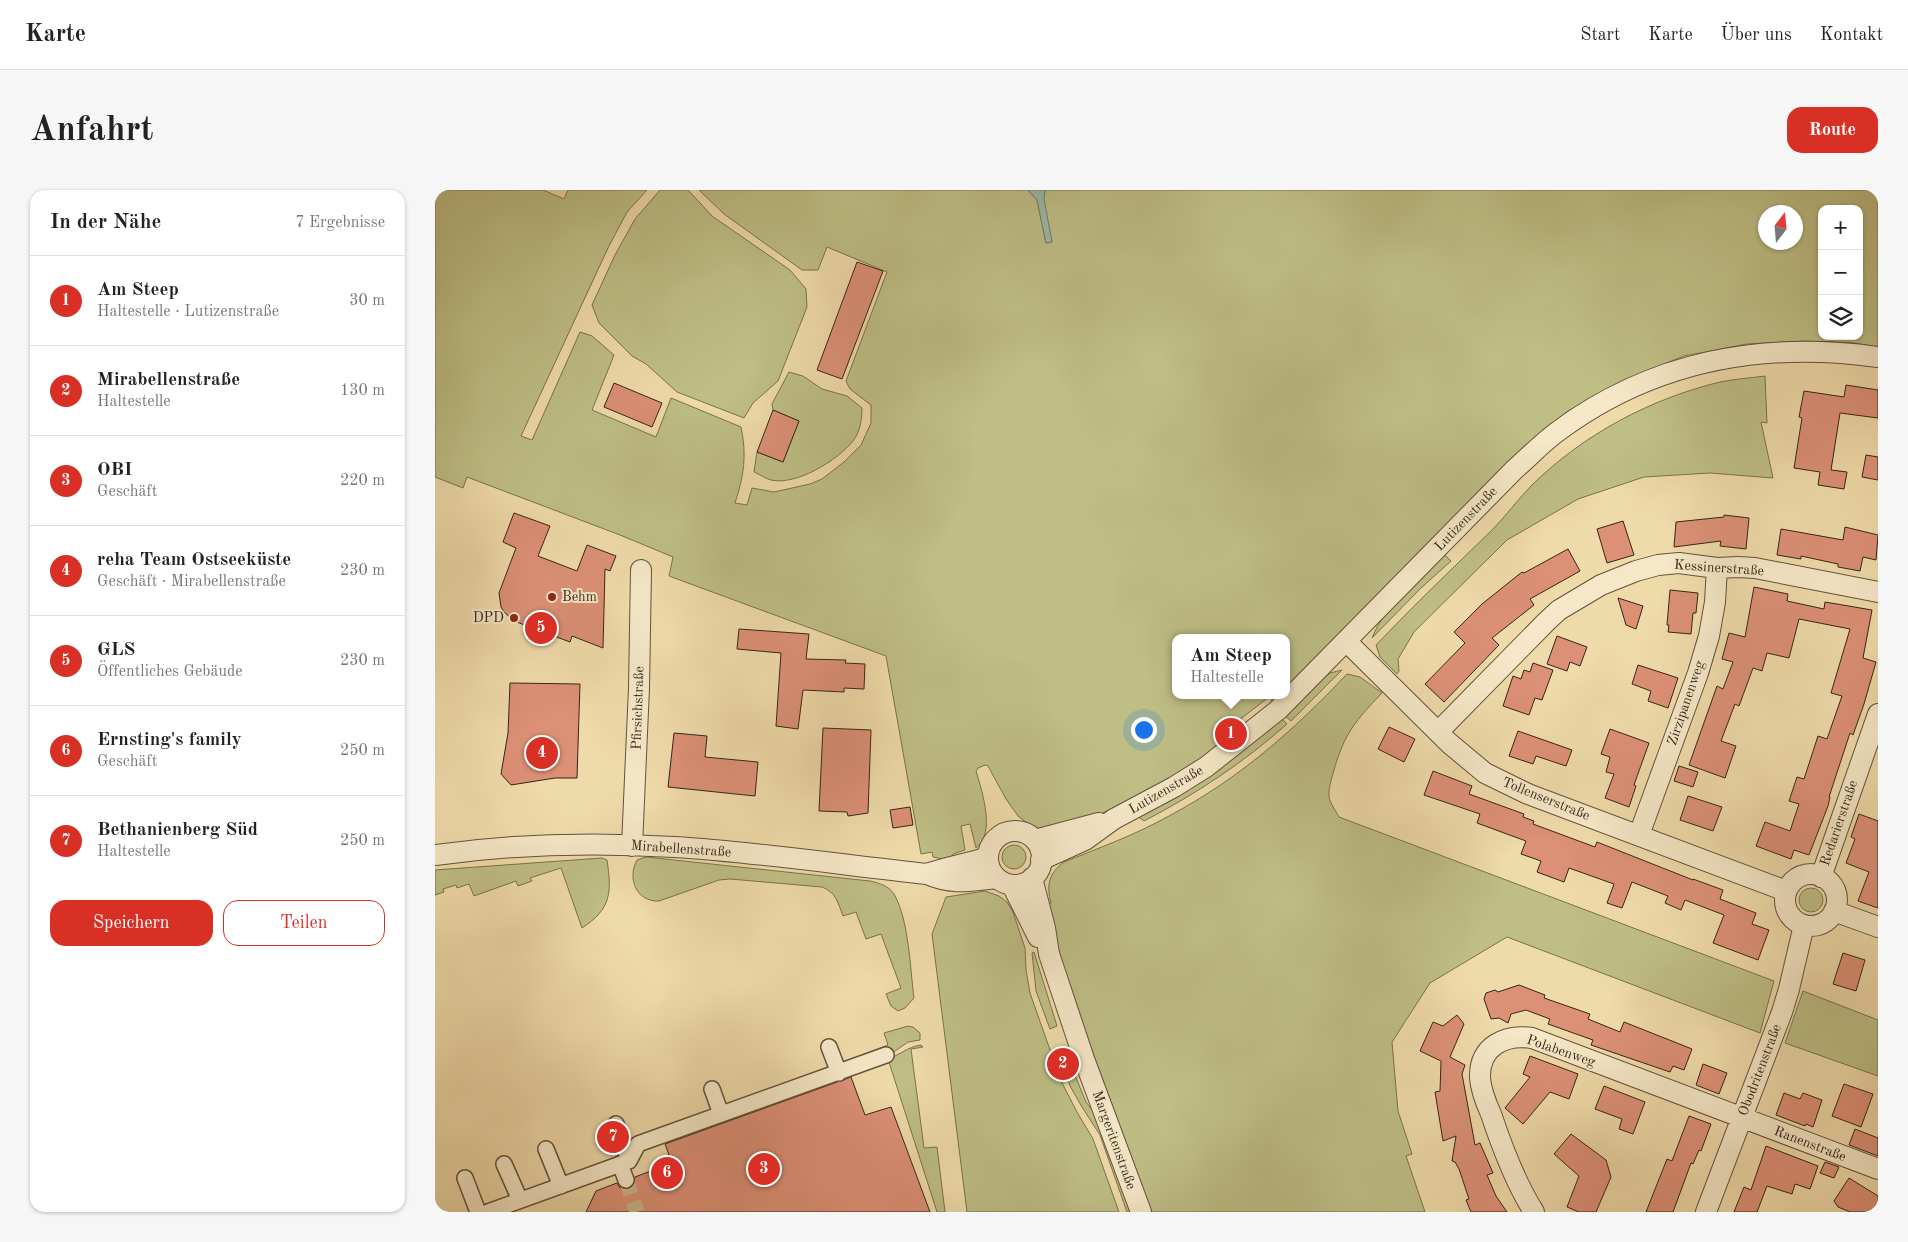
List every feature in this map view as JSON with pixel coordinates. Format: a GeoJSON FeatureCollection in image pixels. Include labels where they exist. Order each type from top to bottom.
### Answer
{"type":"FeatureCollection","features":[{"type":"Feature","properties":{"kind":"street","name":"Lutizenstraße"},"geometry":{"type":"LineString","coordinates":[[1290,698],[1515,469],[1557,432],[1597,405],[1635,385],[1720,358],[1809,350],[1878,357]]}},
{"type":"Feature","properties":{"kind":"street","name":"Kessinerstraße"},"geometry":{"type":"LineString","coordinates":[[1438,732],[1528,638],[1559,610],[1581,596],[1619,578],[1658,565],[1679,563],[1717,568],[1755,568],[1878,592]]}},
{"type":"Feature","properties":{"kind":"street","name":"Zirzipanenweg"},"geometry":{"type":"LineString","coordinates":[[1639,835],[1698,673],[1709,636],[1715,602],[1717,568]]}},
{"type":"Feature","properties":{"kind":"street","name":"Pfirsichstraße"},"geometry":{"type":"LineString","coordinates":[[632,846],[639,688],[641,570]]}},
{"type":"Feature","properties":{"kind":"street","name":"Tollenserstraße"},"geometry":{"type":"LineString","coordinates":[[1347,642],[1472,764],[1497,780],[1528,794],[1786,891]]}},
{"type":"Feature","properties":{"kind":"street","name":"Lutizenstraße"},"geometry":{"type":"LineString","coordinates":[[1041,860],[1085,840],[1113,819],[1174,787],[1229,750],[1289,699]]}},
{"type":"Feature","properties":{"kind":"street","name":"Redarierstraße"},"geometry":{"type":"LineString","coordinates":[[1821,877],[1878,714]]}},
{"type":"Feature","properties":{"kind":"street","name":"Lutizenstraße"},"geometry":{"type":"LineString","coordinates":[[1035,840],[1113,819]]}},
{"type":"Feature","properties":{"kind":"street"},"geometry":{"type":"LineString","coordinates":[[1019,831],[1028,834],[1035,840],[1041,853],[1041,860],[1040,867],[1032,878],[1019,884],[1004,881],[988,865],[987,857],[992,843],[1004,833],[1019,831]]}},
{"type":"Feature","properties":{"kind":"street","name":"Mirabellenstraße"},"geometry":{"type":"LineString","coordinates":[[435,855],[511,847],[598,844],[694,849],[927,874],[940,880],[956,882],[1004,881]]}},
{"type":"Feature","properties":{"kind":"street","name":"Mirabellenstraße"},"geometry":{"type":"LineString","coordinates":[[927,874],[962,866],[987,857]]}},
{"type":"Feature","properties":{"kind":"street"},"geometry":{"type":"LineString","coordinates":[[1805,875],[1821,877],[1833,887],[1836,903],[1834,911],[1830,917],[1818,925],[1803,925],[1790,915],[1786,908],[1786,891],[1797,878],[1805,875]]}},
{"type":"Feature","properties":{"kind":"street","name":"Margeritenstraße"},"geometry":{"type":"LineString","coordinates":[[1032,878],[1045,928],[1049,954],[1084,1059],[1141,1212]]}},
{"type":"Feature","properties":{"kind":"street","name":"Margeritenstraße"},"geometry":{"type":"LineString","coordinates":[[1004,881],[1049,954]]}},
{"type":"Feature","properties":{"kind":"street"},"geometry":{"type":"LineString","coordinates":[[1834,911],[1878,927]]}},
{"type":"Feature","properties":{"kind":"street","name":"Obodritenstraße"},"geometry":{"type":"LineString","coordinates":[[1706,1212],[1782,1012],[1803,925]]}},
{"type":"Feature","properties":{"kind":"street","name":"Polabenweg"},"geometry":{"type":"LineString","coordinates":[[1534,1212],[1526,1199],[1501,1143],[1481,1084],[1481,1069],[1485,1057],[1493,1046],[1505,1038],[1532,1038],[1742,1118]]}},
{"type":"Feature","properties":{"kind":"street"},"geometry":{"type":"LineString","coordinates":[[829,1047],[839,1072]]}},
{"type":"Feature","properties":{"kind":"street"},"geometry":{"type":"LineString","coordinates":[[488,1212],[625,1163],[638,1144],[886,1055]]}},
{"type":"Feature","properties":{"kind":"street"},"geometry":{"type":"LineString","coordinates":[[712,1089],[731,1112]]}},
{"type":"Feature","properties":{"kind":"street","name":"Ranenstraße"},"geometry":{"type":"LineString","coordinates":[[1742,1118],[1878,1169]]}},
{"type":"Feature","properties":{"kind":"street"},"geometry":{"type":"LineString","coordinates":[[616,1124],[625,1163],[626,1180]]}},
{"type":"Feature","properties":{"kind":"street"},"geometry":{"type":"LineString","coordinates":[[546,1149],[561,1186]]}},
{"type":"Feature","properties":{"kind":"street"},"geometry":{"type":"LineString","coordinates":[[504,1164],[520,1200]]}},
{"type":"Feature","properties":{"kind":"street"},"geometry":{"type":"LineString","coordinates":[[465,1178],[478,1212]]}},
{"type":"Feature","properties":{"kind":"green space"},"geometry":{"type":"Polygon","coordinates":[[[435,190],[543,190],[564,199],[568,190],[647,190],[627,212],[608,248],[521,436],[532,440],[580,332],[592,336],[614,355],[592,410],[656,437],[671,398],[741,427],[744,465],[735,503],[747,505],[752,488],[774,492],[810,484],[822,479],[844,462],[861,445],[871,423],[871,405],[850,389],[846,381],[887,272],[827,247],[818,270],[802,270],[724,214],[699,190],[1028,190],[1037,200],[1046,243],[1052,242],[1043,199],[1045,190],[1878,190],[1878,347],[1854,343],[1806,341],[1747,344],[1684,356],[1634,376],[1568,411],[1511,459],[1290,685],[1290,634],[1172,634],[1172,699],[1266,699],[1216,738],[1221,745],[1173,777],[1095,817],[1042,830],[1027,823],[1018,816],[1006,799],[988,766],[985,765],[976,771],[986,812],[985,833],[982,841],[976,848],[970,824],[961,826],[965,850],[943,859],[933,857],[932,852],[921,854],[886,656],[669,576],[673,557],[467,477],[463,488],[435,477],[435,190]]]}},
{"type":"Feature","properties":{"kind":"green space"},"geometry":{"type":"Polygon","coordinates":[[[660,190],[688,190],[712,216],[790,270],[806,289],[807,307],[778,381],[753,403],[744,418],[677,392],[646,364],[632,356],[599,323],[592,305],[615,255],[635,219],[660,190]]]}},
{"type":"Feature","properties":{"kind":"green space"},"geometry":{"type":"Polygon","coordinates":[[[789,372],[803,376],[822,389],[847,396],[862,408],[861,421],[853,441],[827,463],[816,470],[792,479],[771,480],[754,472],[757,452],[783,462],[799,421],[773,410],[772,404],[789,372]]]}},
{"type":"Feature","properties":{"kind":"green space"},"geometry":{"type":"Polygon","coordinates":[[[1765,376],[1767,423],[1761,422],[1773,478],[1710,473],[1644,477],[1578,499],[1507,540],[1414,632],[1398,659],[1399,671],[1397,674],[1380,657],[1376,645],[1492,530],[1532,485],[1573,450],[1619,421],[1668,398],[1720,382],[1765,376]]]}},
{"type":"Feature","properties":{"kind":"green space"},"geometry":{"type":"Polygon","coordinates":[[[1444,554],[1451,561],[1420,589],[1372,638],[1384,616],[1444,554]]]}},
{"type":"Feature","properties":{"kind":"green space"},"geometry":{"type":"Polygon","coordinates":[[[1342,670],[1291,721],[1285,716],[1322,679],[1330,673],[1342,670]]]}},
{"type":"Feature","properties":{"kind":"green space"},"geometry":{"type":"Polygon","coordinates":[[[1347,674],[1360,677],[1382,693],[1352,728],[1338,757],[1330,783],[1329,797],[1339,817],[1774,981],[1760,1033],[1507,937],[1430,983],[1392,1042],[1398,1111],[1412,1154],[1406,1156],[1425,1212],[1152,1212],[1054,948],[1045,905],[1051,903],[1050,880],[1055,871],[1064,862],[1143,829],[1219,786],[1242,770],[1285,734],[1347,674]]]}},
{"type":"Feature","properties":{"kind":"green space"},"geometry":{"type":"Polygon","coordinates":[[[1282,719],[1287,724],[1219,777],[1144,821],[1137,816],[1282,719]]]}},
{"type":"Feature","properties":{"kind":"green space"},"geometry":{"type":"Polygon","coordinates":[[[1014,845],[1019,846],[1025,852],[1025,862],[1019,868],[1014,869],[1009,868],[1003,862],[1002,857],[1003,852],[1009,846],[1014,845]]]}},
{"type":"Feature","properties":{"kind":"green space"},"geometry":{"type":"Polygon","coordinates":[[[646,857],[870,881],[883,885],[894,894],[903,917],[914,998],[905,1008],[898,1011],[891,1006],[886,994],[901,988],[881,934],[866,939],[856,912],[843,916],[836,899],[827,889],[730,879],[719,880],[659,901],[651,900],[644,898],[639,893],[633,874],[637,860],[646,857]]]}},
{"type":"Feature","properties":{"kind":"green space"},"geometry":{"type":"Polygon","coordinates":[[[602,858],[607,860],[609,872],[607,899],[599,914],[582,928],[561,868],[530,878],[532,881],[518,886],[516,881],[474,896],[469,884],[457,888],[456,885],[443,889],[444,892],[435,895],[435,870],[602,858]]]}},
{"type":"Feature","properties":{"kind":"green space"},"geometry":{"type":"Polygon","coordinates":[[[1811,888],[1820,891],[1823,900],[1820,909],[1811,912],[1802,909],[1799,900],[1802,891],[1811,888]]]}},
{"type":"Feature","properties":{"kind":"green space"},"geometry":{"type":"Polygon","coordinates":[[[985,891],[999,896],[1007,902],[1013,912],[1025,948],[1030,993],[1061,1081],[1093,1139],[1119,1212],[967,1212],[932,934],[946,897],[985,891]]]}},
{"type":"Feature","properties":{"kind":"green space"},"geometry":{"type":"Polygon","coordinates":[[[1034,952],[1057,1026],[1050,1029],[1036,991],[1032,953],[1034,952]]]}},
{"type":"Feature","properties":{"kind":"green space"},"geometry":{"type":"Polygon","coordinates":[[[1803,991],[1878,1020],[1878,1076],[1785,1043],[1803,991]]]}},
{"type":"Feature","properties":{"kind":"green space"},"geometry":{"type":"Polygon","coordinates":[[[908,1026],[913,1027],[920,1033],[920,1040],[908,1042],[895,1051],[849,1065],[847,1061],[888,1045],[884,1033],[908,1026]]]}},
{"type":"Feature","properties":{"kind":"green space"},"geometry":{"type":"Polygon","coordinates":[[[921,1045],[923,1047],[911,1049],[924,1148],[937,1147],[945,1212],[937,1212],[888,1059],[912,1047],[921,1045]]]}},
{"type":"Feature","properties":{"kind":"green space"},"geometry":{"type":"Polygon","coordinates":[[[1074,1073],[1086,1102],[1099,1119],[1135,1212],[1127,1212],[1100,1135],[1070,1086],[1067,1075],[1074,1073]]]}},
{"type":"Feature","properties":{"kind":"shaded area"},"geometry":{"type":"Polygon","coordinates":[[[1028,190],[1045,190],[1044,199],[1052,242],[1046,243],[1037,200],[1028,190]]]}},
{"type":"Feature","properties":{"kind":"building"},"geometry":{"type":"Polygon","coordinates":[[[857,262],[883,271],[842,379],[817,370],[857,262]]]}},
{"type":"Feature","properties":{"kind":"building"},"geometry":{"type":"Polygon","coordinates":[[[614,383],[662,403],[652,427],[604,407],[614,383]]]}},
{"type":"Feature","properties":{"kind":"building"},"geometry":{"type":"Polygon","coordinates":[[[1846,385],[1878,390],[1878,418],[1840,413],[1831,470],[1847,472],[1844,489],[1818,485],[1820,472],[1794,468],[1802,418],[1799,417],[1804,391],[1844,397],[1846,385]]]}},
{"type":"Feature","properties":{"kind":"building"},"geometry":{"type":"Polygon","coordinates":[[[773,410],[799,421],[783,462],[757,452],[773,410]]]}},
{"type":"Feature","properties":{"kind":"building"},"geometry":{"type":"Polygon","coordinates":[[[1866,455],[1878,457],[1878,480],[1862,477],[1866,455]]]}},
{"type":"Feature","properties":{"kind":"building","name":"Behm"},"geometry":{"type":"Polygon","coordinates":[[[514,513],[550,526],[538,556],[577,571],[587,545],[616,556],[610,571],[605,569],[603,648],[572,636],[570,642],[514,621],[504,612],[501,607],[499,593],[516,548],[503,542],[514,513]]]}},
{"type":"Feature","properties":{"kind":"building"},"geometry":{"type":"Polygon","coordinates":[[[1724,515],[1749,518],[1746,549],[1720,546],[1721,541],[1674,547],[1676,522],[1724,517],[1724,515]]]}},
{"type":"Feature","properties":{"kind":"building"},"geometry":{"type":"Polygon","coordinates":[[[1623,521],[1634,555],[1607,563],[1597,529],[1623,521]]]}},
{"type":"Feature","properties":{"kind":"building"},"geometry":{"type":"Polygon","coordinates":[[[1845,527],[1878,535],[1876,560],[1863,557],[1860,571],[1838,567],[1838,564],[1801,556],[1801,559],[1777,555],[1781,529],[1843,540],[1845,527]]]}},
{"type":"Feature","properties":{"kind":"building"},"geometry":{"type":"Polygon","coordinates":[[[1568,549],[1580,571],[1530,599],[1534,605],[1492,638],[1499,645],[1444,702],[1425,684],[1465,643],[1454,632],[1482,604],[1522,572],[1524,573],[1568,549]]]}},
{"type":"Feature","properties":{"kind":"building"},"geometry":{"type":"Polygon","coordinates":[[[1754,587],[1788,594],[1787,601],[1824,609],[1825,602],[1872,610],[1863,658],[1876,662],[1864,704],[1853,735],[1850,733],[1829,797],[1828,806],[1809,855],[1794,850],[1791,859],[1756,846],[1765,822],[1790,831],[1799,804],[1789,801],[1797,777],[1804,779],[1818,736],[1827,739],[1842,696],[1831,693],[1850,629],[1799,619],[1789,658],[1767,653],[1762,671],[1753,668],[1739,706],[1735,704],[1721,741],[1736,746],[1725,778],[1689,765],[1717,686],[1723,689],[1733,662],[1722,659],[1729,633],[1745,637],[1754,587]]]}},
{"type":"Feature","properties":{"kind":"building"},"geometry":{"type":"Polygon","coordinates":[[[1670,590],[1698,593],[1696,613],[1693,613],[1691,634],[1668,632],[1670,590]]]}},
{"type":"Feature","properties":{"kind":"building"},"geometry":{"type":"Polygon","coordinates":[[[1618,598],[1643,606],[1636,629],[1626,625],[1618,598]]]}},
{"type":"Feature","properties":{"kind":"building"},"geometry":{"type":"Polygon","coordinates":[[[739,629],[809,634],[806,659],[846,660],[845,663],[865,664],[864,689],[844,688],[844,692],[803,690],[798,729],[776,726],[781,653],[737,649],[739,629]]]}},
{"type":"Feature","properties":{"kind":"building"},"geometry":{"type":"Polygon","coordinates":[[[1557,636],[1587,647],[1580,666],[1570,662],[1567,671],[1547,664],[1557,636]]]}},
{"type":"Feature","properties":{"kind":"building"},"geometry":{"type":"Polygon","coordinates":[[[1533,663],[1553,670],[1542,700],[1535,698],[1529,715],[1503,706],[1513,676],[1521,679],[1524,670],[1530,672],[1533,663]]]}},
{"type":"Feature","properties":{"kind":"building"},"geometry":{"type":"Polygon","coordinates":[[[1638,665],[1678,678],[1668,708],[1648,701],[1651,691],[1632,684],[1638,665]]]}},
{"type":"Feature","properties":{"kind":"building"},"geometry":{"type":"Polygon","coordinates":[[[510,683],[580,684],[577,778],[555,778],[511,785],[501,774],[508,733],[510,683]]]}},
{"type":"Feature","properties":{"kind":"building"},"geometry":{"type":"Polygon","coordinates":[[[1389,727],[1415,739],[1404,762],[1378,749],[1389,727]]]}},
{"type":"Feature","properties":{"kind":"building"},"geometry":{"type":"Polygon","coordinates":[[[823,728],[871,730],[868,813],[848,816],[847,812],[819,811],[823,728]]]}},
{"type":"Feature","properties":{"kind":"building"},"geometry":{"type":"Polygon","coordinates":[[[1610,729],[1649,743],[1634,785],[1636,786],[1629,807],[1605,798],[1614,774],[1606,772],[1610,757],[1601,754],[1610,729]]]}},
{"type":"Feature","properties":{"kind":"building"},"geometry":{"type":"Polygon","coordinates":[[[1518,731],[1572,750],[1566,766],[1536,756],[1533,764],[1509,756],[1518,731]]]}},
{"type":"Feature","properties":{"kind":"building"},"geometry":{"type":"Polygon","coordinates":[[[674,733],[707,736],[705,757],[758,762],[755,796],[668,787],[674,733]]]}},
{"type":"Feature","properties":{"kind":"building"},"geometry":{"type":"Polygon","coordinates":[[[1679,766],[1698,772],[1693,787],[1674,781],[1679,766]]]}},
{"type":"Feature","properties":{"kind":"building"},"geometry":{"type":"Polygon","coordinates":[[[1433,771],[1472,786],[1469,794],[1524,814],[1523,817],[1534,821],[1533,824],[1595,847],[1597,842],[1723,890],[1720,899],[1756,913],[1752,924],[1769,930],[1758,960],[1713,943],[1724,915],[1685,900],[1681,910],[1665,903],[1668,896],[1632,882],[1622,908],[1607,903],[1614,884],[1569,868],[1564,882],[1537,872],[1541,861],[1521,854],[1526,841],[1477,823],[1480,814],[1424,795],[1433,771]]]}},
{"type":"Feature","properties":{"kind":"building"},"geometry":{"type":"Polygon","coordinates":[[[1688,796],[1722,807],[1713,831],[1680,820],[1688,796]]]}},
{"type":"Feature","properties":{"kind":"building"},"geometry":{"type":"Polygon","coordinates":[[[910,807],[913,825],[893,828],[890,810],[910,807]]]}},
{"type":"Feature","properties":{"kind":"building"},"geometry":{"type":"Polygon","coordinates":[[[1859,814],[1878,821],[1878,908],[1858,901],[1869,872],[1846,863],[1855,839],[1851,837],[1859,814]]]}},
{"type":"Feature","properties":{"kind":"building"},"geometry":{"type":"Polygon","coordinates":[[[1843,953],[1865,960],[1856,991],[1833,984],[1843,953]]]}},
{"type":"Feature","properties":{"kind":"building"},"geometry":{"type":"Polygon","coordinates":[[[1519,985],[1545,995],[1544,998],[1590,1014],[1588,1019],[1620,1032],[1624,1022],[1692,1049],[1684,1070],[1673,1066],[1670,1072],[1591,1045],[1593,1040],[1548,1024],[1550,1019],[1526,1010],[1511,1014],[1508,1023],[1499,1018],[1491,1019],[1484,999],[1486,993],[1495,990],[1498,992],[1519,985]]]}},
{"type":"Feature","properties":{"kind":"building"},"geometry":{"type":"Polygon","coordinates":[[[1457,1015],[1464,1024],[1450,1057],[1465,1065],[1462,1074],[1475,1145],[1480,1143],[1493,1173],[1487,1175],[1496,1196],[1507,1212],[1471,1212],[1466,1200],[1469,1199],[1459,1169],[1455,1162],[1452,1161],[1456,1136],[1443,1141],[1435,1092],[1440,1091],[1441,1061],[1420,1051],[1433,1022],[1443,1026],[1457,1015]]]}},
{"type":"Feature","properties":{"kind":"building"},"geometry":{"type":"Polygon","coordinates":[[[1530,1056],[1578,1074],[1569,1099],[1550,1092],[1523,1124],[1505,1108],[1530,1077],[1523,1074],[1530,1056]]]}},
{"type":"Feature","properties":{"kind":"building"},"geometry":{"type":"Polygon","coordinates":[[[1703,1064],[1727,1073],[1719,1094],[1696,1085],[1703,1064]]]}},
{"type":"Feature","properties":{"kind":"building"},"geometry":{"type":"Polygon","coordinates":[[[851,1077],[865,1115],[891,1107],[930,1212],[586,1212],[596,1191],[617,1183],[620,1188],[629,1189],[633,1186],[635,1177],[672,1163],[665,1144],[851,1077]]]}},
{"type":"Feature","properties":{"kind":"building"},"geometry":{"type":"Polygon","coordinates":[[[1844,1084],[1873,1094],[1861,1127],[1832,1116],[1844,1084]]]}},
{"type":"Feature","properties":{"kind":"building"},"geometry":{"type":"Polygon","coordinates":[[[1604,1086],[1645,1102],[1633,1134],[1619,1129],[1622,1119],[1595,1109],[1604,1086]]]}},
{"type":"Feature","properties":{"kind":"building"},"geometry":{"type":"Polygon","coordinates":[[[1784,1093],[1800,1099],[1803,1093],[1822,1100],[1813,1127],[1806,1124],[1805,1126],[1776,1115],[1784,1093]]]}},
{"type":"Feature","properties":{"kind":"building"},"geometry":{"type":"Polygon","coordinates":[[[1689,1116],[1711,1124],[1701,1151],[1699,1150],[1693,1164],[1691,1163],[1673,1212],[1646,1212],[1667,1159],[1672,1161],[1689,1116]]]}},
{"type":"Feature","properties":{"kind":"building"},"geometry":{"type":"Polygon","coordinates":[[[1855,1129],[1878,1138],[1878,1156],[1849,1145],[1855,1129]]]}},
{"type":"Feature","properties":{"kind":"building"},"geometry":{"type":"Polygon","coordinates":[[[1571,1134],[1606,1160],[1611,1177],[1596,1212],[1579,1212],[1567,1207],[1579,1176],[1554,1154],[1571,1134]]]}},
{"type":"Feature","properties":{"kind":"building"},"geometry":{"type":"Polygon","coordinates":[[[1766,1146],[1818,1166],[1810,1189],[1795,1184],[1792,1194],[1767,1186],[1757,1212],[1734,1212],[1744,1187],[1751,1190],[1766,1146]]]}},
{"type":"Feature","properties":{"kind":"building"},"geometry":{"type":"Polygon","coordinates":[[[1825,1162],[1839,1167],[1834,1178],[1820,1173],[1825,1162]]]}},
{"type":"Feature","properties":{"kind":"building"},"geometry":{"type":"Polygon","coordinates":[[[1849,1178],[1878,1196],[1878,1202],[1872,1212],[1850,1212],[1838,1207],[1834,1201],[1849,1178]]]}},
{"type":"Feature","properties":{"kind":"tunnel"},"geometry":{"type":"LineString","coordinates":[[626,1180],[637,1212]]}},
{"type":"Feature","properties":{"kind":"place","name":"Behm"},"geometry":{"type":"Point","coordinates":[552,597]}},
{"type":"Feature","properties":{"kind":"place","name":"DPD"},"geometry":{"type":"Point","coordinates":[514,618]}},
{"type":"Feature","properties":{"kind":"place","name":"GLS"},"geometry":{"type":"Point","coordinates":[541,628]}},
{"type":"Feature","properties":{"kind":"place","name":"Am Steep"},"geometry":{"type":"Point","coordinates":[1231,734]}},
{"type":"Feature","properties":{"kind":"place","name":"reha Team Ostseeküste"},"geometry":{"type":"Point","coordinates":[542,753]}},
{"type":"Feature","properties":{"kind":"place","name":"Mirabellenstraße"},"geometry":{"type":"Point","coordinates":[1063,1064]}},
{"type":"Feature","properties":{"kind":"place","name":"Bethanienberg Süd"},"geometry":{"type":"Point","coordinates":[613,1137]}},
{"type":"Feature","properties":{"kind":"place","name":"OBI"},"geometry":{"type":"Point","coordinates":[764,1169]}},
{"type":"Feature","properties":{"kind":"place","name":"Ernsting's family"},"geometry":{"type":"Point","coordinates":[667,1173]}}]}
